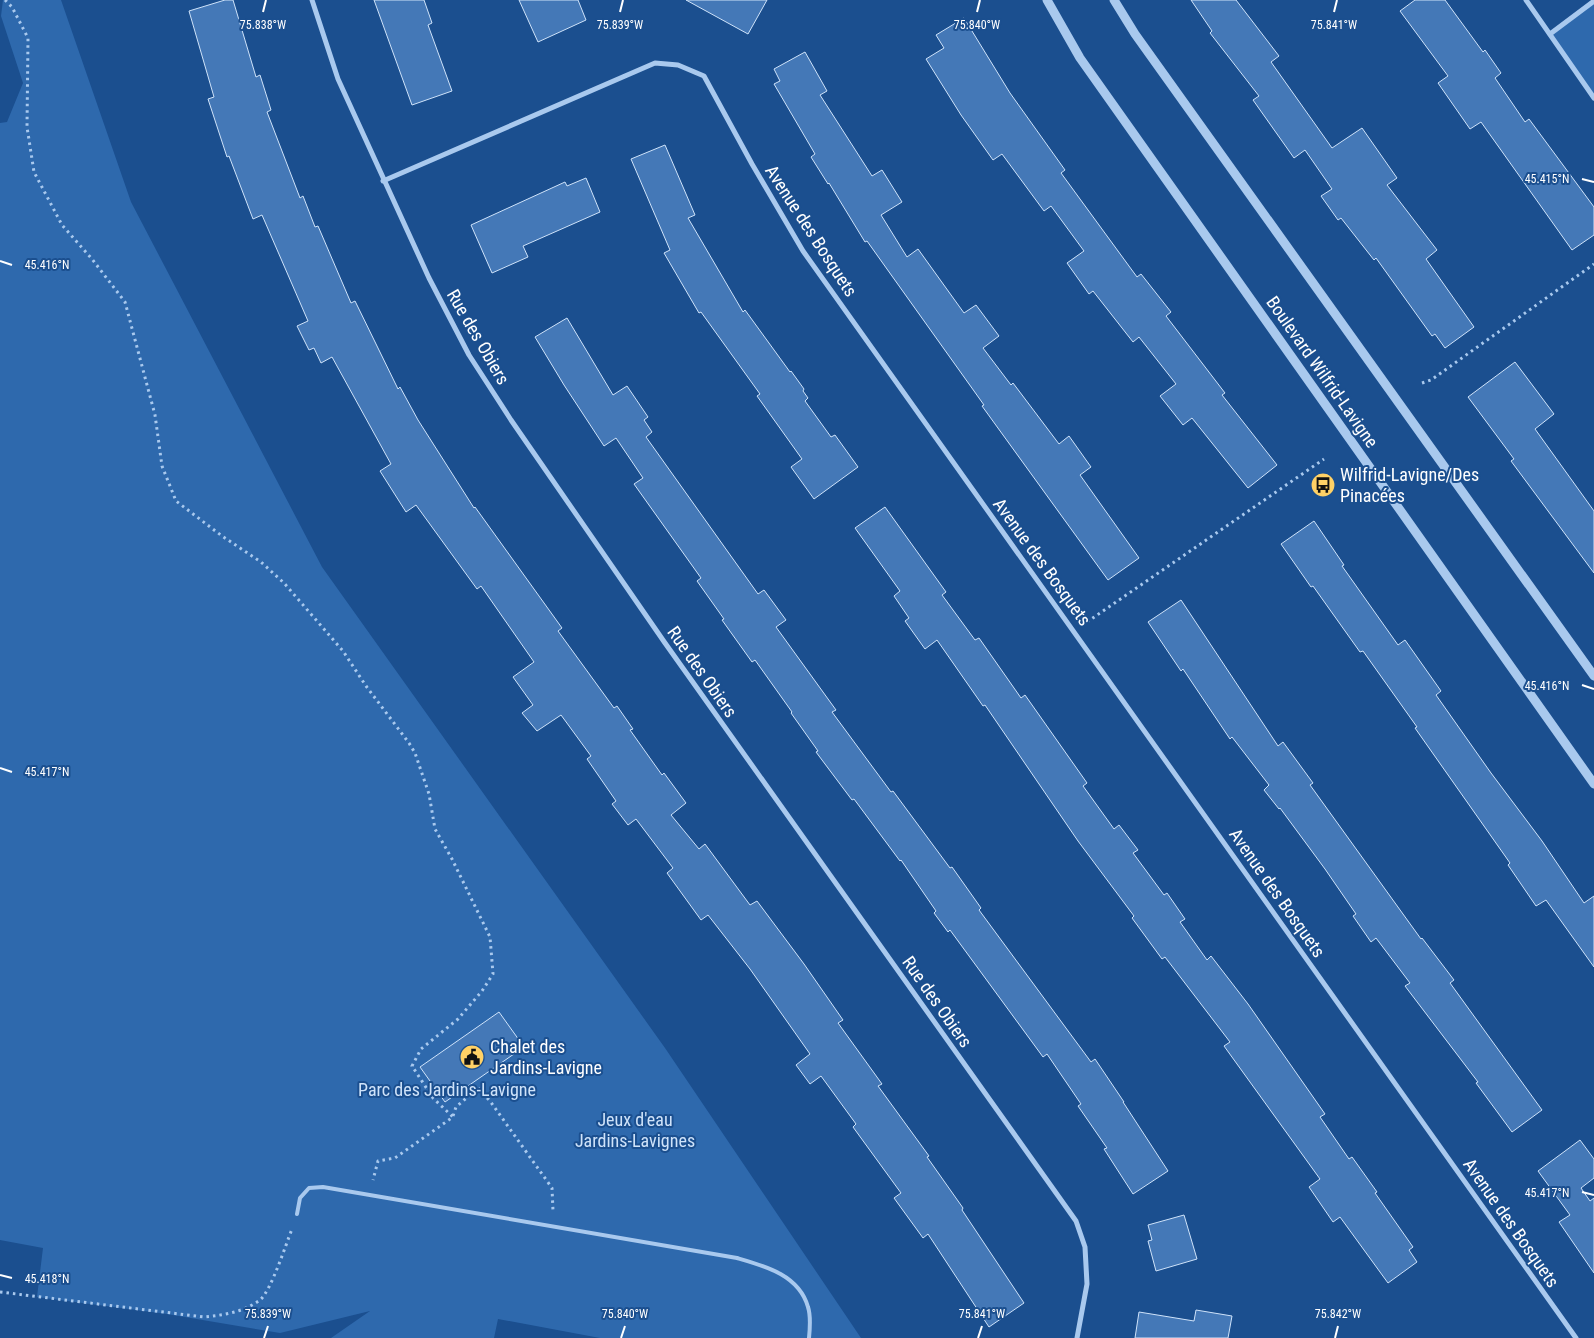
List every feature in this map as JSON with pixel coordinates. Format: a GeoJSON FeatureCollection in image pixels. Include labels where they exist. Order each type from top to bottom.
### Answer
{"type":"FeatureCollection","features":[{"type":"Feature","properties":{"kind":"street","name":"Rue des Obiers"},"geometry":{"type":"LineString","coordinates":[[312,0],[338,79],[383,181],[428,278],[469,355],[511,420],[665,643],[1076,1221],[1085,1247],[1087,1284],[1077,1338]]}},
{"type":"Feature","properties":{"kind":"street","name":"Boulevard Wilfrid-Lavigne"},"geometry":{"type":"LineString","coordinates":[[1047,0],[1080,58],[1594,784]]}},
{"type":"Feature","properties":{"kind":"street"},"geometry":{"type":"LineString","coordinates":[[1114,0],[1146,50],[1594,676]]}},
{"type":"Feature","properties":{"kind":"street"},"geometry":{"type":"LineString","coordinates":[[1526,0],[1594,98]]}},
{"type":"Feature","properties":{"kind":"street"},"geometry":{"type":"LineString","coordinates":[[1550,34],[1594,1]]}},
{"type":"Feature","properties":{"kind":"street","name":"Avenue des Bosquets"},"geometry":{"type":"LineString","coordinates":[[383,181],[655,63],[678,65],[704,76],[752,164],[803,250],[1576,1338]]}},
{"type":"Feature","properties":{"kind":"lane"},"geometry":{"type":"LineString","coordinates":[[297,1214],[300,1198],[309,1188],[323,1187],[737,1258],[768,1267],[784,1276],[798,1288],[808,1307],[809,1338]]}},
{"type":"Feature","properties":{"kind":"path"},"geometry":{"type":"LineString","coordinates":[[5,0],[12,7],[28,38],[28,127],[34,172],[62,225],[92,259],[125,302],[155,415],[162,466],[176,501],[222,536],[261,562],[284,583],[343,651],[366,686],[409,742],[415,753],[429,794],[435,828],[490,938],[493,974],[482,991],[458,1019],[421,1049],[412,1066],[433,1098],[453,1117]]}},
{"type":"Feature","properties":{"kind":"path"},"geometry":{"type":"LineString","coordinates":[[1422,383],[1431,380],[1594,264]]}},
{"type":"Feature","properties":{"kind":"path"},"geometry":{"type":"LineString","coordinates":[[1074,631],[1324,459]]}},
{"type":"Feature","properties":{"kind":"path"},"geometry":{"type":"LineString","coordinates":[[370,1195],[378,1161],[395,1158],[453,1117],[456,1107],[478,1088],[490,1101],[552,1188],[554,1226]]}},
{"type":"Feature","properties":{"kind":"path"},"geometry":{"type":"LineString","coordinates":[[0,1292],[204,1317],[232,1314],[261,1299],[278,1268],[297,1214]]}},
{"type":"Feature","properties":{"kind":"green space","name":"Parc des Jardins-Lavigne"},"geometry":{"type":"Polygon","coordinates":[[[3,0],[61,0],[131,202],[322,567],[665,1048],[861,1338],[600,1338],[498,1319],[494,1338],[331,1338],[370,1311],[280,1333],[167,1314],[37,1297],[43,1248],[0,1240],[0,123],[7,122],[23,83],[1,16],[3,0]]]}},
{"type":"Feature","properties":{"kind":"green space"},"geometry":{"type":"Polygon","coordinates":[[[1594,1],[1594,98],[1550,34],[1594,1]]]}},
{"type":"Feature","properties":{"kind":"building"},"geometry":{"type":"Polygon","coordinates":[[[225,0],[233,0],[256,77],[260,75],[271,110],[267,112],[300,198],[303,196],[315,227],[318,226],[351,303],[355,301],[398,389],[400,387],[418,420],[474,508],[562,628],[558,631],[614,708],[617,706],[633,729],[630,730],[662,775],[664,773],[686,803],[671,815],[699,849],[705,844],[750,905],[757,901],[804,964],[843,1020],[838,1023],[882,1084],[878,1086],[929,1156],[927,1157],[963,1208],[962,1210],[1024,1303],[989,1327],[928,1234],[923,1238],[894,1198],[901,1193],[853,1127],[856,1124],[821,1076],[810,1084],[796,1065],[810,1054],[750,969],[708,915],[701,920],[667,873],[673,868],[636,819],[628,825],[612,804],[616,801],[587,759],[591,756],[561,715],[537,731],[522,713],[533,705],[513,677],[534,662],[481,586],[477,589],[416,505],[406,512],[380,471],[391,464],[332,357],[321,363],[314,348],[309,350],[297,326],[308,321],[262,215],[253,219],[229,156],[227,157],[208,99],[214,97],[189,11],[225,0]]]}},
{"type":"Feature","properties":{"kind":"building"},"geometry":{"type":"Polygon","coordinates":[[[374,0],[424,0],[432,23],[428,25],[452,91],[412,105],[374,0]]]}},
{"type":"Feature","properties":{"kind":"building"},"geometry":{"type":"Polygon","coordinates":[[[519,0],[578,0],[586,20],[538,42],[519,0]]]}},
{"type":"Feature","properties":{"kind":"building"},"geometry":{"type":"Polygon","coordinates":[[[686,0],[767,0],[748,34],[686,0]]]}},
{"type":"Feature","properties":{"kind":"building"},"geometry":{"type":"Polygon","coordinates":[[[1191,0],[1236,0],[1279,56],[1271,62],[1332,148],[1362,128],[1397,178],[1387,185],[1437,250],[1426,259],[1474,327],[1445,348],[1435,334],[1432,336],[1376,258],[1374,260],[1341,218],[1338,220],[1321,196],[1332,189],[1305,150],[1294,158],[1253,100],[1259,96],[1210,33],[1212,31],[1191,0]]]}},
{"type":"Feature","properties":{"kind":"building"},"geometry":{"type":"Polygon","coordinates":[[[1415,0],[1445,0],[1483,52],[1485,50],[1501,73],[1495,78],[1525,122],[1529,119],[1594,207],[1594,235],[1572,250],[1481,122],[1470,129],[1438,83],[1448,76],[1400,11],[1415,0]]]}},
{"type":"Feature","properties":{"kind":"building"},"geometry":{"type":"Polygon","coordinates":[[[964,18],[1010,93],[1065,170],[1061,173],[1137,277],[1141,274],[1171,312],[1166,316],[1225,393],[1222,395],[1277,465],[1248,488],[1192,418],[1183,425],[1160,396],[1176,384],[1139,337],[1133,342],[1093,291],[1089,294],[1067,263],[1084,251],[1051,206],[1044,211],[1002,154],[993,160],[961,115],[926,59],[944,48],[936,35],[964,18]]]}},
{"type":"Feature","properties":{"kind":"building"},"geometry":{"type":"Polygon","coordinates":[[[805,52],[827,91],[820,95],[872,176],[882,170],[902,202],[881,215],[907,257],[918,249],[964,313],[976,305],[999,336],[983,348],[1011,385],[1013,383],[1059,444],[1069,436],[1091,467],[1080,475],[1139,558],[1108,580],[982,406],[984,405],[867,241],[865,242],[811,157],[815,154],[774,84],[780,81],[774,69],[805,52]]]}},
{"type":"Feature","properties":{"kind":"building"},"geometry":{"type":"Polygon","coordinates":[[[665,145],[695,215],[688,218],[743,312],[745,310],[804,389],[803,391],[808,398],[805,401],[831,437],[835,435],[858,467],[814,499],[791,467],[802,459],[757,396],[760,394],[701,312],[699,313],[664,253],[670,250],[631,159],[665,145]]]}},
{"type":"Feature","properties":{"kind":"building"},"geometry":{"type":"Polygon","coordinates":[[[586,178],[600,212],[523,246],[528,257],[492,273],[471,225],[565,182],[567,186],[586,178]]]}},
{"type":"Feature","properties":{"kind":"building"},"geometry":{"type":"Polygon","coordinates":[[[567,318],[613,395],[627,386],[648,417],[644,420],[652,432],[646,437],[758,594],[764,590],[786,620],[776,627],[836,710],[832,712],[891,792],[893,791],[950,868],[952,867],[981,908],[979,910],[1091,1062],[1095,1059],[1168,1171],[1133,1194],[1104,1149],[1107,1148],[1078,1106],[1081,1104],[1047,1054],[1043,1057],[950,930],[948,932],[901,860],[816,752],[818,751],[755,660],[752,662],[722,620],[724,619],[697,581],[701,578],[634,484],[643,478],[616,438],[604,446],[535,337],[567,318]]]}},
{"type":"Feature","properties":{"kind":"building"},"geometry":{"type":"Polygon","coordinates":[[[1515,362],[1554,414],[1535,429],[1594,511],[1594,573],[1511,461],[1514,459],[1468,397],[1515,362]]]}},
{"type":"Feature","properties":{"kind":"building"},"geometry":{"type":"Polygon","coordinates":[[[885,507],[946,592],[942,595],[975,640],[979,638],[1021,698],[1025,695],[1087,783],[1083,786],[1114,829],[1119,825],[1138,850],[1133,853],[1164,895],[1167,893],[1185,919],[1180,922],[1207,960],[1211,956],[1248,1004],[1325,1114],[1320,1117],[1349,1159],[1352,1157],[1413,1247],[1409,1250],[1417,1262],[1388,1283],[1340,1217],[1333,1222],[1309,1187],[1320,1179],[1224,1046],[1230,1042],[1165,957],[1162,959],[1132,918],[1134,916],[1078,841],[985,705],[983,706],[937,640],[925,649],[905,621],[909,618],[894,596],[900,591],[855,528],[885,507]]]}},
{"type":"Feature","properties":{"kind":"building"},"geometry":{"type":"Polygon","coordinates":[[[1314,521],[1344,565],[1342,566],[1398,645],[1405,640],[1441,691],[1436,695],[1542,841],[1584,903],[1594,896],[1594,967],[1546,900],[1536,906],[1508,865],[1510,863],[1415,728],[1417,727],[1363,651],[1360,652],[1281,544],[1314,521]]]}},
{"type":"Feature","properties":{"kind":"building"},"geometry":{"type":"Polygon","coordinates":[[[1181,600],[1278,746],[1283,742],[1313,783],[1310,785],[1421,939],[1454,980],[1450,983],[1542,1110],[1512,1132],[1476,1083],[1478,1082],[1405,986],[1410,983],[1376,938],[1371,942],[1353,916],[1356,914],[1325,869],[1280,808],[1264,790],[1269,785],[1232,737],[1230,739],[1183,669],[1181,671],[1148,622],[1181,600]]]}},
{"type":"Feature","properties":{"kind":"building","name":"Chalet des Jardins-Lavigne"},"geometry":{"type":"Polygon","coordinates":[[[499,1012],[524,1047],[445,1102],[420,1067],[499,1012]]]}},
{"type":"Feature","properties":{"kind":"building"},"geometry":{"type":"Polygon","coordinates":[[[1580,1140],[1594,1159],[1594,1178],[1581,1188],[1590,1201],[1594,1198],[1594,1273],[1559,1222],[1570,1215],[1538,1171],[1580,1140]]]}},
{"type":"Feature","properties":{"kind":"building"},"geometry":{"type":"Polygon","coordinates":[[[1184,1215],[1197,1259],[1156,1271],[1148,1241],[1152,1240],[1148,1225],[1184,1215]]]}},
{"type":"Feature","properties":{"kind":"building"},"geometry":{"type":"Polygon","coordinates":[[[1196,1310],[1232,1316],[1228,1338],[1135,1338],[1139,1312],[1194,1321],[1196,1310]]]}},
{"type":"Feature","properties":{"kind":"place","name":"Wilfrid-Lavigne/Des Pinacées"},"geometry":{"type":"Point","coordinates":[1323,485]}},
{"type":"Feature","properties":{"kind":"place","name":"Chalet des Jardins-Lavigne"},"geometry":{"type":"Point","coordinates":[472,1057]}},
{"type":"Feature","properties":{"kind":"park label","name":"Jeux d'eau Jardins-Lavignes"},"geometry":{"type":"Point","coordinates":[635,1130]}}]}
